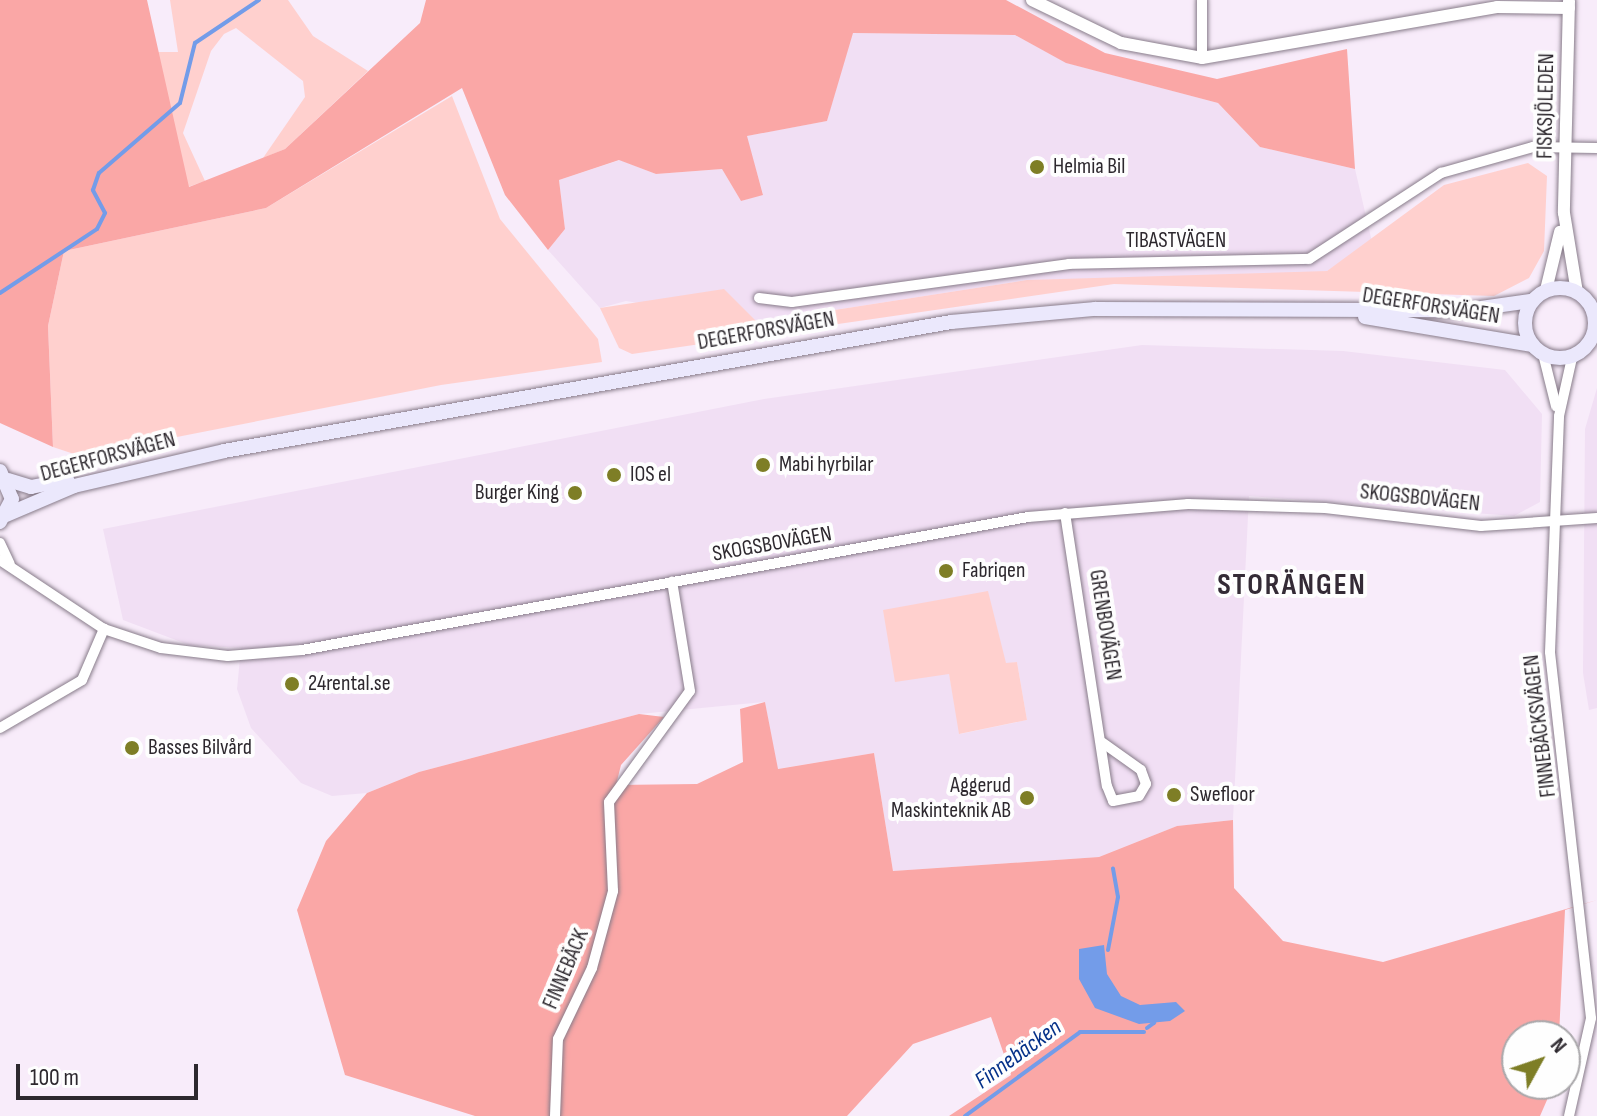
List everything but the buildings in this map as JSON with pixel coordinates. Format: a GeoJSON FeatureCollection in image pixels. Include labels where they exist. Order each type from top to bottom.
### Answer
{"type":"FeatureCollection","features":[{"type":"Feature","properties":{"kind":"main road"},"geometry":{"type":"LineString","coordinates":[[1546,290],[1577,292],[1592,305],[1595,326],[1591,348],[1572,358],[1538,350],[1530,301],[1546,290]]}},
{"type":"Feature","properties":{"kind":"main road","name":"DEGERFORSVÄGEN"},"geometry":{"type":"LineString","coordinates":[[4,475],[42,486],[132,463],[224,451],[951,322],[1095,309],[1321,312],[1530,301]]}},
{"type":"Feature","properties":{"kind":"main road","name":"DEGERFORSVÄGEN"},"geometry":{"type":"LineString","coordinates":[[1321,312],[1538,350]]}},
{"type":"Feature","properties":{"kind":"main road","name":"DEGERFORSVÄGEN"},"geometry":{"type":"LineString","coordinates":[[3,518],[74,486],[224,451]]}},
{"type":"Feature","properties":{"kind":"main road"},"geometry":{"type":"LineString","coordinates":[[3,518],[4,475]]}},
{"type":"Feature","properties":{"kind":"street"},"geometry":{"type":"LineString","coordinates":[[1032,0],[1121,43],[1202,58],[1497,7],[1569,4]]}},
{"type":"Feature","properties":{"kind":"street"},"geometry":{"type":"LineString","coordinates":[[1202,0],[1202,58]]}},
{"type":"Feature","properties":{"kind":"street","name":"FISKSJÖLEDEN"},"geometry":{"type":"LineString","coordinates":[[1569,4],[1564,213],[1577,292]]}},
{"type":"Feature","properties":{"kind":"street","name":"TIBASTVÄGEN"},"geometry":{"type":"LineString","coordinates":[[759,298],[792,302],[1069,264],[1309,259],[1441,173],[1506,152],[1565,147],[1597,148]]}},
{"type":"Feature","properties":{"kind":"street","name":"FISKSJÖLEDEN"},"geometry":{"type":"LineString","coordinates":[[1546,290],[1564,213]]}},
{"type":"Feature","properties":{"kind":"street","name":"FINNEBÄCKSVÄGEN"},"geometry":{"type":"LineString","coordinates":[[1538,350],[1558,424]]}},
{"type":"Feature","properties":{"kind":"street","name":"FINNEBÄCKSVÄGEN"},"geometry":{"type":"LineString","coordinates":[[1569,1116],[1591,1018],[1551,677],[1558,424],[1572,358]]}},
{"type":"Feature","properties":{"kind":"street","name":"SKOGSBOVÄGEN"},"geometry":{"type":"LineString","coordinates":[[0,560],[104,629],[206,656],[264,655],[1065,513],[1256,505],[1481,526],[1597,518]]}},
{"type":"Feature","properties":{"kind":"street","name":"GRENBOVÄGEN"},"geometry":{"type":"LineString","coordinates":[[1065,513],[1103,743],[1113,801],[1139,796],[1146,784],[1141,770],[1103,743]]}},
{"type":"Feature","properties":{"kind":"street","name":"SKOGSBOVÄGEN"},"geometry":{"type":"LineString","coordinates":[[0,543],[19,575]]}},
{"type":"Feature","properties":{"kind":"street","name":"FINNEBÄCK"},"geometry":{"type":"LineString","coordinates":[[555,1116],[558,1039],[592,968],[613,891],[609,802],[690,691],[672,581]]}},
{"type":"Feature","properties":{"kind":"street"},"geometry":{"type":"LineString","coordinates":[[0,728],[82,680],[104,629]]}},
{"type":"Feature","properties":{"kind":"shaded area"},"geometry":{"type":"Polygon","coordinates":[[[0,0],[147,0],[189,187],[285,149],[420,23],[426,0],[1006,0],[1105,53],[1217,79],[1347,49],[1355,169],[1260,147],[1218,103],[1066,63],[1015,35],[853,33],[827,121],[747,136],[763,195],[741,201],[722,169],[656,174],[619,160],[559,180],[565,229],[548,250],[505,195],[462,88],[266,208],[64,251],[48,326],[53,447],[0,423],[0,0]]]}},
{"type":"Feature","properties":{"kind":"shaded area"},"geometry":{"type":"Polygon","coordinates":[[[170,0],[288,0],[313,36],[368,71],[285,149],[263,158],[305,97],[303,81],[236,28],[224,34],[211,51],[183,133],[205,181],[188,187],[158,52],[178,52],[170,0]]]}},
{"type":"Feature","properties":{"kind":"shaded area"},"geometry":{"type":"Polygon","coordinates":[[[852,33],[1015,35],[1067,63],[1218,103],[1260,147],[1355,169],[1372,242],[1327,271],[1296,276],[1027,280],[757,322],[626,301],[600,308],[548,250],[565,229],[559,180],[620,160],[656,174],[722,169],[741,201],[763,194],[746,136],[827,121],[852,33]]]}},
{"type":"Feature","properties":{"kind":"shaded area"},"geometry":{"type":"Polygon","coordinates":[[[452,96],[500,219],[598,339],[602,362],[441,385],[80,456],[53,447],[48,326],[64,251],[266,208],[452,96]]]}},
{"type":"Feature","properties":{"kind":"shaded area"},"geometry":{"type":"Polygon","coordinates":[[[1528,163],[1547,176],[1544,251],[1529,278],[1494,296],[1114,284],[632,354],[619,348],[600,308],[724,289],[757,322],[1027,280],[1327,271],[1444,185],[1528,163]]]}},
{"type":"Feature","properties":{"kind":"shaded area"},"geometry":{"type":"Polygon","coordinates":[[[1142,345],[1343,351],[1505,370],[1542,414],[1540,502],[1514,516],[1249,496],[1233,820],[1177,826],[1099,857],[893,871],[874,753],[777,769],[765,702],[639,714],[419,772],[367,793],[332,796],[301,783],[251,728],[237,689],[241,648],[189,645],[123,620],[103,529],[764,399],[1142,345]],[[1017,662],[949,673],[960,734],[1027,720],[1017,662]]]}},
{"type":"Feature","properties":{"kind":"shaded area"},"geometry":{"type":"Polygon","coordinates":[[[1597,388],[1597,708],[1589,710],[1583,673],[1585,429],[1597,388]]]}},
{"type":"Feature","properties":{"kind":"shaded area"},"geometry":{"type":"Polygon","coordinates":[[[988,591],[1006,663],[1017,662],[1027,720],[959,734],[949,674],[895,682],[883,610],[988,591]]]}},
{"type":"Feature","properties":{"kind":"shaded area"},"geometry":{"type":"Polygon","coordinates":[[[765,702],[778,769],[874,753],[893,871],[1099,857],[1177,826],[1233,820],[1234,888],[1283,941],[1383,962],[1597,900],[1565,910],[1560,1020],[1501,1020],[1501,1100],[1547,1100],[1540,1116],[949,1116],[1011,1075],[991,1017],[913,1044],[847,1116],[475,1116],[345,1075],[297,910],[326,841],[367,793],[419,772],[639,714],[664,717],[621,765],[616,785],[697,784],[743,762],[740,709],[765,702]]]}},
{"type":"Feature","properties":{"kind":"water"},"geometry":{"type":"Polygon","coordinates":[[[1104,945],[1107,974],[1121,996],[1140,1005],[1176,1002],[1185,1011],[1170,1021],[1139,1024],[1095,1008],[1079,979],[1079,949],[1104,945]]]}},
{"type":"Feature","properties":{"kind":"waterway"},"geometry":{"type":"LineString","coordinates":[[0,293],[97,229],[105,213],[93,190],[99,173],[180,103],[195,43],[259,0]]}},
{"type":"Feature","properties":{"kind":"waterway"},"geometry":{"type":"LineString","coordinates":[[1108,950],[1118,897],[1113,868]]}},
{"type":"Feature","properties":{"kind":"waterway","name":"Finnebäcken"},"geometry":{"type":"LineString","coordinates":[[1147,1028],[1154,1023]]}},
{"type":"Feature","properties":{"kind":"waterway","name":"Finnebäcken"},"geometry":{"type":"LineString","coordinates":[[965,1116],[1080,1032],[1144,1032]]}},
{"type":"Feature","properties":{"kind":"place","name":"Helmia Bil"},"geometry":{"type":"Point","coordinates":[1037,167]}},
{"type":"Feature","properties":{"kind":"place","name":"Mabi hyrbilar"},"geometry":{"type":"Point","coordinates":[763,465]}},
{"type":"Feature","properties":{"kind":"place","name":"IOS el"},"geometry":{"type":"Point","coordinates":[614,475]}},
{"type":"Feature","properties":{"kind":"place","name":"Burger King"},"geometry":{"type":"Point","coordinates":[575,493]}},
{"type":"Feature","properties":{"kind":"place","name":"Fabriqen"},"geometry":{"type":"Point","coordinates":[946,571]}},
{"type":"Feature","properties":{"kind":"place","name":"24rental.se"},"geometry":{"type":"Point","coordinates":[292,684]}},
{"type":"Feature","properties":{"kind":"place","name":"Basses Bilvård"},"geometry":{"type":"Point","coordinates":[132,748]}},
{"type":"Feature","properties":{"kind":"place","name":"Swefloor"},"geometry":{"type":"Point","coordinates":[1174,795]}},
{"type":"Feature","properties":{"kind":"place","name":"Aggerud Maskinteknik AB"},"geometry":{"type":"Point","coordinates":[1027,798]}},
{"type":"Feature","properties":{"kind":"district","name":"STORÄNGEN"},"geometry":{"type":"Point","coordinates":[1292,585]}}]}
